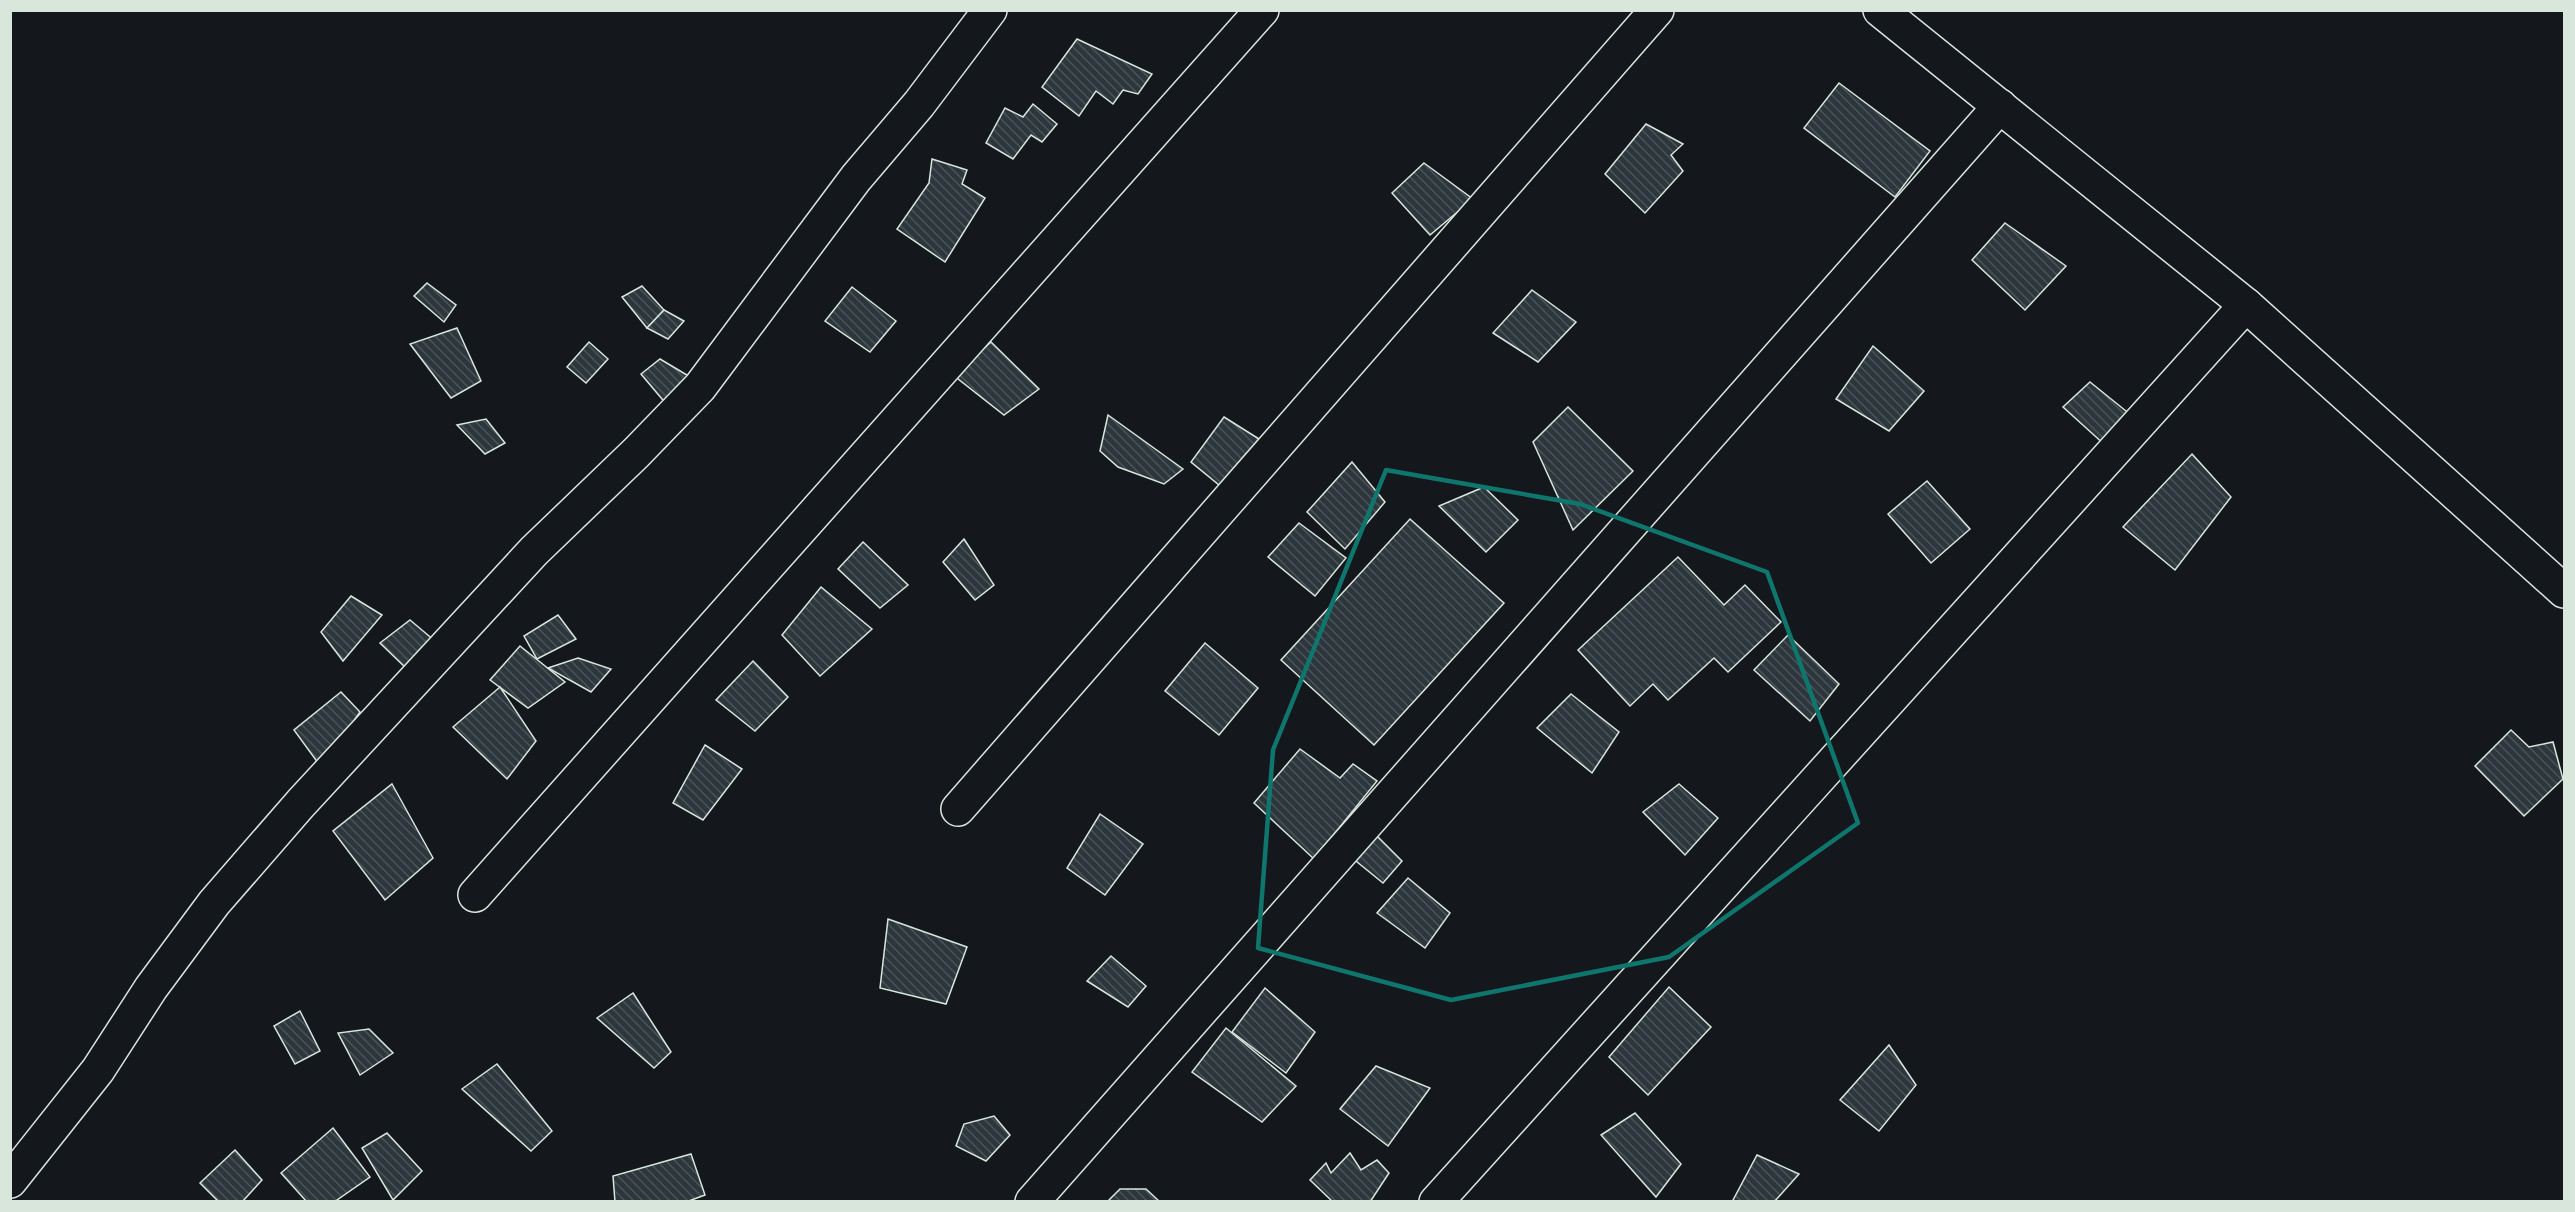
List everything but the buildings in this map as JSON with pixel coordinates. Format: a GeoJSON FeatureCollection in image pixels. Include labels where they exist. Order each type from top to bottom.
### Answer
{"type":"FeatureCollection","features":[{"type":"Feature","properties":{"kind":"street"},"geometry":{"type":"LineString","coordinates":[[10,1181],[98,1070],[151,988],[214,903],[301,803],[534,550],[636,453],[700,387],[856,178],[919,104],[990,10]]}},
{"type":"Feature","properties":{"kind":"street"},"geometry":{"type":"LineString","coordinates":[[475,895],[1262,10]]}},
{"type":"Feature","properties":{"kind":"street"},"geometry":{"type":"LineString","coordinates":[[958,810],[1657,10]]}},
{"type":"Feature","properties":{"kind":"street"},"geometry":{"type":"LineString","coordinates":[[1880,10],[2246,305],[2565,591]]}},
{"type":"Feature","properties":{"kind":"street"},"geometry":{"type":"LineString","coordinates":[[1032,1202],[2000,106]]}},
{"type":"Feature","properties":{"kind":"street"},"geometry":{"type":"LineString","coordinates":[[1436,1202],[2246,305]]}},
{"type":"Feature","properties":{"kind":"highlighted area"},"geometry":{"type":"Polygon","coordinates":[[[1386,470],[1580,504],[1767,572],[1858,823],[1669,957],[1451,1000],[1258,948],[1273,750],[1386,470]]]}}]}
